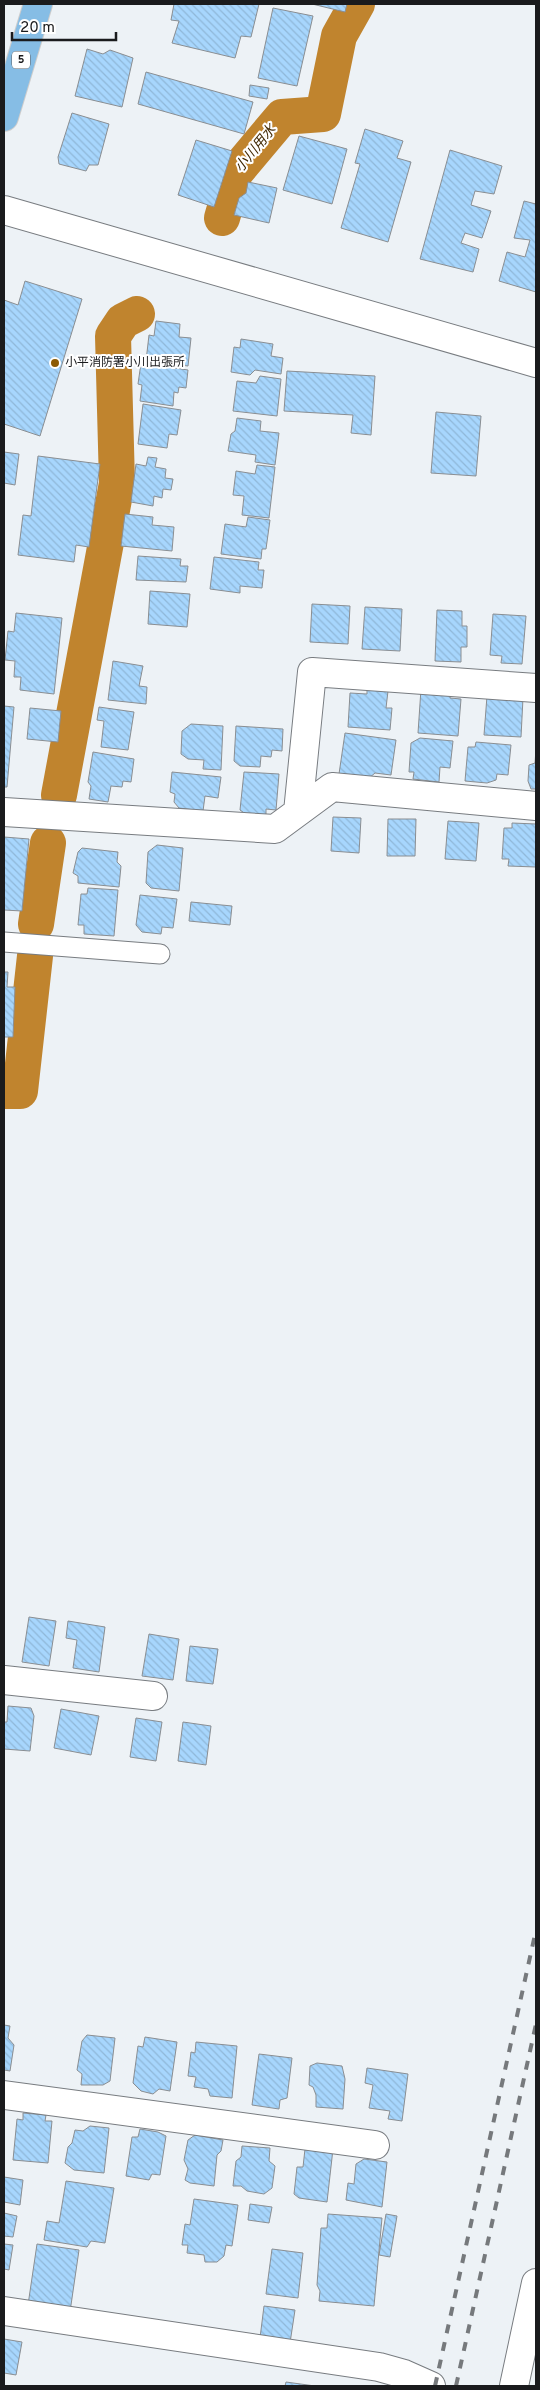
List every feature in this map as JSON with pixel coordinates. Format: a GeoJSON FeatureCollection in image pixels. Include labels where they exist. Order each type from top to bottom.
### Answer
{"type":"FeatureCollection","features":[{"type":"Feature","properties":{"kind":"main road","name":"5"},"geometry":{"type":"LineString","coordinates":[[4,117],[38,4]]}},
{"type":"Feature","properties":{"kind":"street"},"geometry":{"type":"LineString","coordinates":[[4,210],[536,363]]}},
{"type":"Feature","properties":{"kind":"street"},"geometry":{"type":"LineString","coordinates":[[298,812],[312,672],[536,688]]}},
{"type":"Feature","properties":{"kind":"street"},"geometry":{"type":"LineString","coordinates":[[4,812],[275,829],[332,788],[536,806]]}},
{"type":"Feature","properties":{"kind":"street"},"geometry":{"type":"LineString","coordinates":[[4,1680],[153,1696]]}},
{"type":"Feature","properties":{"kind":"street"},"geometry":{"type":"LineString","coordinates":[[4,2095],[376,2145]]}},
{"type":"Feature","properties":{"kind":"street"},"geometry":{"type":"LineString","coordinates":[[514,2386],[536,2283]]}},
{"type":"Feature","properties":{"kind":"street"},"geometry":{"type":"LineString","coordinates":[[4,2311],[379,2367],[403,2380],[431,2386]]}},
{"type":"Feature","properties":{"kind":"lane"},"geometry":{"type":"LineString","coordinates":[[4,942],[160,954]]}},
{"type":"Feature","properties":{"kind":"building"},"geometry":{"type":"Polygon","coordinates":[[[174,4],[259,4],[251,37],[241,36],[235,58],[172,43],[179,21],[171,20],[174,4]]]}},
{"type":"Feature","properties":{"kind":"building"},"geometry":{"type":"Polygon","coordinates":[[[312,4],[347,4],[345,12],[312,4]]]}},
{"type":"Feature","properties":{"kind":"building"},"geometry":{"type":"Polygon","coordinates":[[[273,8],[313,16],[297,86],[258,78],[273,8]]]}},
{"type":"Feature","properties":{"kind":"building"},"geometry":{"type":"Polygon","coordinates":[[[87,49],[103,54],[110,50],[133,58],[122,107],[75,96],[87,49]]]}},
{"type":"Feature","properties":{"kind":"building"},"geometry":{"type":"Polygon","coordinates":[[[146,72],[253,102],[244,134],[138,104],[146,72]]]}},
{"type":"Feature","properties":{"kind":"building"},"geometry":{"type":"Polygon","coordinates":[[[250,85],[269,88],[267,99],[249,96],[250,85]]]}},
{"type":"Feature","properties":{"kind":"building"},"geometry":{"type":"Polygon","coordinates":[[[72,113],[109,124],[98,165],[89,165],[86,171],[59,164],[58,157],[72,113]]]}},
{"type":"Feature","properties":{"kind":"building"},"geometry":{"type":"Polygon","coordinates":[[[365,129],[403,141],[397,158],[411,162],[388,242],[341,228],[360,164],[355,163],[365,129]]]}},
{"type":"Feature","properties":{"kind":"building"},"geometry":{"type":"Polygon","coordinates":[[[299,136],[347,149],[332,204],[283,190],[299,136]]]}},
{"type":"Feature","properties":{"kind":"building"},"geometry":{"type":"Polygon","coordinates":[[[196,140],[232,151],[214,207],[178,195],[196,140]]]}},
{"type":"Feature","properties":{"kind":"building"},"geometry":{"type":"Polygon","coordinates":[[[450,150],[502,166],[494,194],[475,191],[471,205],[491,211],[482,238],[465,233],[461,243],[479,249],[473,272],[420,259],[450,150]]]}},
{"type":"Feature","properties":{"kind":"building"},"geometry":{"type":"Polygon","coordinates":[[[248,182],[277,188],[269,223],[234,215],[239,198],[246,193],[248,182]]]}},
{"type":"Feature","properties":{"kind":"building"},"geometry":{"type":"Polygon","coordinates":[[[524,201],[536,204],[536,292],[499,281],[507,252],[525,257],[530,240],[514,238],[524,201]]]}},
{"type":"Feature","properties":{"kind":"building"},"geometry":{"type":"Polygon","coordinates":[[[25,281],[82,299],[40,436],[4,424],[4,300],[18,305],[25,281]]]}},
{"type":"Feature","properties":{"kind":"building"},"geometry":{"type":"Polygon","coordinates":[[[156,321],[180,324],[179,337],[191,338],[188,366],[146,361],[149,335],[154,336],[156,321]]]}},
{"type":"Feature","properties":{"kind":"building"},"geometry":{"type":"Polygon","coordinates":[[[241,339],[273,344],[271,356],[283,358],[281,374],[255,370],[250,375],[231,372],[234,347],[240,348],[241,339]]]}},
{"type":"Feature","properties":{"kind":"building"},"geometry":{"type":"Polygon","coordinates":[[[141,363],[188,370],[186,388],[179,387],[178,393],[174,392],[173,406],[140,401],[142,385],[138,384],[141,363]]]}},
{"type":"Feature","properties":{"kind":"building"},"geometry":{"type":"Polygon","coordinates":[[[287,371],[375,376],[371,435],[351,433],[353,415],[284,411],[287,371]]]}},
{"type":"Feature","properties":{"kind":"building"},"geometry":{"type":"Polygon","coordinates":[[[260,376],[281,379],[277,416],[233,411],[237,381],[256,383],[260,376]]]}},
{"type":"Feature","properties":{"kind":"building"},"geometry":{"type":"Polygon","coordinates":[[[143,404],[181,410],[177,435],[169,434],[167,448],[138,444],[143,404]]]}},
{"type":"Feature","properties":{"kind":"building"},"geometry":{"type":"Polygon","coordinates":[[[436,412],[481,416],[476,476],[431,473],[436,412]]]}},
{"type":"Feature","properties":{"kind":"building"},"geometry":{"type":"Polygon","coordinates":[[[237,418],[261,421],[260,431],[279,433],[275,465],[255,462],[256,455],[228,451],[231,434],[235,431],[237,418]]]}},
{"type":"Feature","properties":{"kind":"building"},"geometry":{"type":"Polygon","coordinates":[[[4,452],[19,454],[15,485],[4,483],[4,452]]]}},
{"type":"Feature","properties":{"kind":"building"},"geometry":{"type":"Polygon","coordinates":[[[38,456],[100,464],[89,547],[76,545],[74,562],[18,555],[23,515],[31,516],[38,456]]]}},
{"type":"Feature","properties":{"kind":"building"},"geometry":{"type":"Polygon","coordinates":[[[148,457],[157,458],[155,467],[166,469],[165,478],[173,479],[171,490],[163,489],[162,498],[154,496],[153,506],[131,502],[136,464],[146,466],[148,457]]]}},
{"type":"Feature","properties":{"kind":"building"},"geometry":{"type":"Polygon","coordinates":[[[257,465],[275,467],[269,518],[242,515],[244,496],[233,495],[236,471],[255,474],[257,465]]]}},
{"type":"Feature","properties":{"kind":"building"},"geometry":{"type":"Polygon","coordinates":[[[125,514],[153,517],[152,525],[174,527],[172,551],[121,546],[125,514]]]}},
{"type":"Feature","properties":{"kind":"building"},"geometry":{"type":"Polygon","coordinates":[[[248,517],[270,520],[266,549],[262,549],[261,559],[221,554],[225,524],[246,527],[248,517]]]}},
{"type":"Feature","properties":{"kind":"building"},"geometry":{"type":"Polygon","coordinates":[[[138,556],[181,559],[180,566],[188,566],[186,582],[136,580],[138,556]]]}},
{"type":"Feature","properties":{"kind":"building"},"geometry":{"type":"Polygon","coordinates":[[[214,557],[259,562],[258,570],[264,570],[262,588],[240,586],[240,593],[210,589],[214,557]]]}},
{"type":"Feature","properties":{"kind":"building"},"geometry":{"type":"Polygon","coordinates":[[[150,591],[190,594],[187,627],[148,624],[150,591]]]}},
{"type":"Feature","properties":{"kind":"building"},"geometry":{"type":"Polygon","coordinates":[[[312,604],[350,606],[348,644],[310,642],[312,604]]]}},
{"type":"Feature","properties":{"kind":"building"},"geometry":{"type":"Polygon","coordinates":[[[365,607],[402,609],[400,651],[362,649],[365,607]]]}},
{"type":"Feature","properties":{"kind":"building"},"geometry":{"type":"Polygon","coordinates":[[[437,610],[462,611],[462,626],[467,626],[467,647],[461,647],[461,662],[435,661],[437,610]]]}},
{"type":"Feature","properties":{"kind":"building"},"geometry":{"type":"Polygon","coordinates":[[[16,613],[62,618],[54,694],[20,690],[21,677],[14,677],[15,661],[5,660],[8,631],[14,632],[16,613]]]}},
{"type":"Feature","properties":{"kind":"building"},"geometry":{"type":"Polygon","coordinates":[[[493,614],[526,616],[522,664],[501,663],[502,656],[490,655],[493,614]]]}},
{"type":"Feature","properties":{"kind":"building"},"geometry":{"type":"Polygon","coordinates":[[[113,661],[143,666],[139,686],[147,687],[146,704],[108,700],[113,661]]]}},
{"type":"Feature","properties":{"kind":"building"},"geometry":{"type":"Polygon","coordinates":[[[421,689],[451,691],[450,698],[461,699],[458,736],[418,733],[421,689]]]}},
{"type":"Feature","properties":{"kind":"building"},"geometry":{"type":"Polygon","coordinates":[[[367,690],[388,691],[386,708],[392,708],[390,730],[348,727],[350,693],[367,694],[367,690]]]}},
{"type":"Feature","properties":{"kind":"building"},"geometry":{"type":"Polygon","coordinates":[[[487,696],[523,698],[521,737],[484,735],[487,696]]]}},
{"type":"Feature","properties":{"kind":"building"},"geometry":{"type":"Polygon","coordinates":[[[4,706],[14,707],[7,787],[4,787],[4,706]]]}},
{"type":"Feature","properties":{"kind":"building"},"geometry":{"type":"Polygon","coordinates":[[[99,707],[134,712],[128,750],[101,747],[104,721],[97,720],[99,707]]]}},
{"type":"Feature","properties":{"kind":"building"},"geometry":{"type":"Polygon","coordinates":[[[30,708],[61,711],[58,742],[27,739],[30,708]]]}},
{"type":"Feature","properties":{"kind":"building"},"geometry":{"type":"Polygon","coordinates":[[[191,724],[223,726],[221,770],[203,769],[204,760],[188,759],[181,754],[182,731],[191,724]]]}},
{"type":"Feature","properties":{"kind":"building"},"geometry":{"type":"Polygon","coordinates":[[[236,726],[283,729],[282,751],[272,750],[271,757],[261,756],[260,767],[240,766],[234,761],[236,726]]]}},
{"type":"Feature","properties":{"kind":"building"},"geometry":{"type":"Polygon","coordinates":[[[345,733],[396,740],[391,775],[375,773],[369,778],[339,774],[345,733]]]}},
{"type":"Feature","properties":{"kind":"building"},"geometry":{"type":"Polygon","coordinates":[[[420,738],[453,741],[450,768],[440,767],[439,782],[413,779],[414,772],[409,772],[411,743],[420,738]]]}},
{"type":"Feature","properties":{"kind":"building"},"geometry":{"type":"Polygon","coordinates":[[[476,742],[511,745],[508,775],[497,774],[496,780],[487,783],[465,781],[468,747],[475,747],[476,742]]]}},
{"type":"Feature","properties":{"kind":"building"},"geometry":{"type":"Polygon","coordinates":[[[536,749],[536,789],[531,789],[528,781],[529,765],[535,763],[536,749]]]}},
{"type":"Feature","properties":{"kind":"building"},"geometry":{"type":"Polygon","coordinates":[[[93,752],[134,759],[131,782],[123,781],[122,787],[111,786],[108,802],[89,799],[91,786],[88,782],[93,752]]]}},
{"type":"Feature","properties":{"kind":"building"},"geometry":{"type":"Polygon","coordinates":[[[172,772],[221,777],[218,798],[205,796],[203,811],[179,808],[174,802],[175,794],[170,792],[172,772]]]}},
{"type":"Feature","properties":{"kind":"building"},"geometry":{"type":"Polygon","coordinates":[[[244,772],[279,774],[276,810],[266,809],[266,816],[247,815],[240,810],[244,772]]]}},
{"type":"Feature","properties":{"kind":"building"},"geometry":{"type":"Polygon","coordinates":[[[333,817],[361,818],[359,853],[331,851],[333,817]]]}},
{"type":"Feature","properties":{"kind":"building"},"geometry":{"type":"Polygon","coordinates":[[[388,819],[416,819],[415,856],[387,856],[388,819]]]}},
{"type":"Feature","properties":{"kind":"building"},"geometry":{"type":"Polygon","coordinates":[[[448,821],[479,823],[476,861],[445,859],[448,821]]]}},
{"type":"Feature","properties":{"kind":"building"},"geometry":{"type":"Polygon","coordinates":[[[512,823],[536,824],[536,867],[508,866],[509,859],[502,859],[504,828],[512,828],[512,823]]]}},
{"type":"Feature","properties":{"kind":"building"},"geometry":{"type":"Polygon","coordinates":[[[4,837],[29,839],[22,911],[4,910],[4,837]]]}},
{"type":"Feature","properties":{"kind":"building"},"geometry":{"type":"Polygon","coordinates":[[[157,845],[183,848],[179,891],[151,888],[146,883],[148,852],[157,845]]]}},
{"type":"Feature","properties":{"kind":"building"},"geometry":{"type":"Polygon","coordinates":[[[82,848],[118,852],[117,862],[121,866],[119,887],[78,883],[78,876],[73,873],[78,852],[82,848]]]}},
{"type":"Feature","properties":{"kind":"building"},"geometry":{"type":"Polygon","coordinates":[[[88,888],[118,890],[114,936],[84,934],[84,925],[78,925],[81,894],[87,894],[88,888]]]}},
{"type":"Feature","properties":{"kind":"building"},"geometry":{"type":"Polygon","coordinates":[[[140,895],[177,899],[173,928],[162,927],[161,934],[142,932],[136,925],[140,895]]]}},
{"type":"Feature","properties":{"kind":"building"},"geometry":{"type":"Polygon","coordinates":[[[191,902],[232,906],[230,925],[189,921],[191,902]]]}},
{"type":"Feature","properties":{"kind":"building"},"geometry":{"type":"Polygon","coordinates":[[[4,972],[8,972],[7,987],[15,987],[13,1037],[4,1037],[4,972]]]}},
{"type":"Feature","properties":{"kind":"building"},"geometry":{"type":"Polygon","coordinates":[[[29,1617],[56,1621],[49,1666],[22,1662],[29,1617]]]}},
{"type":"Feature","properties":{"kind":"building"},"geometry":{"type":"Polygon","coordinates":[[[68,1621],[105,1627],[99,1672],[73,1668],[77,1640],[66,1638],[68,1621]]]}},
{"type":"Feature","properties":{"kind":"building"},"geometry":{"type":"Polygon","coordinates":[[[149,1634],[179,1639],[173,1680],[142,1676],[149,1634]]]}},
{"type":"Feature","properties":{"kind":"building"},"geometry":{"type":"Polygon","coordinates":[[[190,1646],[218,1649],[213,1684],[186,1681],[190,1646]]]}},
{"type":"Feature","properties":{"kind":"building"},"geometry":{"type":"Polygon","coordinates":[[[8,1706],[31,1708],[34,1716],[30,1751],[4,1749],[4,1722],[7,1722],[8,1706]]]}},
{"type":"Feature","properties":{"kind":"building"},"geometry":{"type":"Polygon","coordinates":[[[61,1709],[99,1716],[91,1755],[54,1748],[61,1709]]]}},
{"type":"Feature","properties":{"kind":"building"},"geometry":{"type":"Polygon","coordinates":[[[136,1718],[162,1722],[156,1761],[130,1757],[136,1718]]]}},
{"type":"Feature","properties":{"kind":"building"},"geometry":{"type":"Polygon","coordinates":[[[183,1722],[211,1726],[206,1765],[178,1761],[183,1722]]]}},
{"type":"Feature","properties":{"kind":"building"},"geometry":{"type":"Polygon","coordinates":[[[4,2025],[10,2026],[8,2038],[14,2045],[10,2071],[4,2070],[4,2025]]]}},
{"type":"Feature","properties":{"kind":"building"},"geometry":{"type":"Polygon","coordinates":[[[87,2035],[115,2038],[110,2081],[103,2085],[81,2085],[82,2074],[77,2070],[82,2041],[87,2035]]]}},
{"type":"Feature","properties":{"kind":"building"},"geometry":{"type":"Polygon","coordinates":[[[145,2037],[177,2042],[170,2091],[159,2089],[153,2094],[141,2091],[133,2083],[138,2046],[143,2047],[145,2037]]]}},
{"type":"Feature","properties":{"kind":"building"},"geometry":{"type":"Polygon","coordinates":[[[196,2042],[237,2046],[232,2098],[210,2096],[208,2089],[194,2087],[196,2077],[188,2076],[191,2052],[195,2053],[196,2042]]]}},
{"type":"Feature","properties":{"kind":"building"},"geometry":{"type":"Polygon","coordinates":[[[259,2054],[292,2058],[287,2098],[280,2100],[279,2109],[252,2105],[259,2054]]]}},
{"type":"Feature","properties":{"kind":"building"},"geometry":{"type":"Polygon","coordinates":[[[317,2063],[342,2066],[345,2079],[343,2109],[316,2107],[316,2095],[313,2087],[309,2085],[310,2066],[317,2063]]]}},
{"type":"Feature","properties":{"kind":"building"},"geometry":{"type":"Polygon","coordinates":[[[367,2068],[408,2074],[402,2121],[388,2119],[390,2111],[369,2108],[373,2085],[365,2083],[367,2068]]]}},
{"type":"Feature","properties":{"kind":"building"},"geometry":{"type":"Polygon","coordinates":[[[23,2113],[46,2115],[45,2121],[52,2121],[48,2163],[13,2160],[17,2119],[23,2120],[23,2113]]]}},
{"type":"Feature","properties":{"kind":"building"},"geometry":{"type":"Polygon","coordinates":[[[90,2126],[109,2128],[104,2173],[74,2170],[65,2163],[68,2147],[72,2143],[75,2130],[83,2131],[90,2126]]]}},
{"type":"Feature","properties":{"kind":"building"},"geometry":{"type":"Polygon","coordinates":[[[140,2129],[158,2132],[166,2136],[160,2175],[152,2174],[149,2180],[126,2176],[132,2137],[138,2137],[140,2129]]]}},
{"type":"Feature","properties":{"kind":"building"},"geometry":{"type":"Polygon","coordinates":[[[195,2135],[223,2140],[221,2151],[217,2155],[214,2186],[190,2183],[185,2180],[188,2169],[184,2160],[188,2140],[195,2135]]]}},
{"type":"Feature","properties":{"kind":"building"},"geometry":{"type":"Polygon","coordinates":[[[242,2146],[270,2148],[269,2161],[275,2166],[272,2188],[264,2194],[247,2191],[241,2186],[233,2186],[236,2161],[241,2157],[242,2146]]]}},
{"type":"Feature","properties":{"kind":"building"},"geometry":{"type":"Polygon","coordinates":[[[305,2149],[333,2149],[327,2202],[299,2198],[294,2194],[297,2167],[303,2167],[305,2149]]]}},
{"type":"Feature","properties":{"kind":"building"},"geometry":{"type":"Polygon","coordinates":[[[364,2159],[387,2162],[382,2207],[346,2200],[348,2183],[354,2184],[356,2164],[364,2159]]]}},
{"type":"Feature","properties":{"kind":"building"},"geometry":{"type":"Polygon","coordinates":[[[4,2177],[23,2180],[20,2205],[4,2202],[4,2177]]]}},
{"type":"Feature","properties":{"kind":"building"},"geometry":{"type":"Polygon","coordinates":[[[66,2181],[114,2188],[105,2243],[91,2241],[87,2247],[44,2240],[47,2221],[59,2223],[66,2181]]]}},
{"type":"Feature","properties":{"kind":"building"},"geometry":{"type":"Polygon","coordinates":[[[194,2199],[238,2205],[232,2246],[226,2245],[224,2256],[217,2262],[205,2262],[204,2255],[187,2253],[188,2245],[182,2245],[185,2224],[190,2225],[194,2199]]]}},
{"type":"Feature","properties":{"kind":"building"},"geometry":{"type":"Polygon","coordinates":[[[250,2204],[272,2207],[269,2223],[248,2220],[250,2204]]]}},
{"type":"Feature","properties":{"kind":"building"},"geometry":{"type":"Polygon","coordinates":[[[4,2213],[17,2216],[13,2237],[4,2236],[4,2213]]]}},
{"type":"Feature","properties":{"kind":"building"},"geometry":{"type":"Polygon","coordinates":[[[328,2214],[382,2218],[374,2306],[319,2301],[320,2291],[317,2285],[321,2228],[327,2228],[328,2214]]]}},
{"type":"Feature","properties":{"kind":"building"},"geometry":{"type":"Polygon","coordinates":[[[386,2214],[397,2216],[390,2257],[379,2255],[386,2214]]]}},
{"type":"Feature","properties":{"kind":"building"},"geometry":{"type":"Polygon","coordinates":[[[4,2244],[13,2245],[9,2270],[4,2269],[4,2244]]]}},
{"type":"Feature","properties":{"kind":"building"},"geometry":{"type":"Polygon","coordinates":[[[37,2244],[79,2250],[70,2312],[28,2305],[37,2244]]]}},
{"type":"Feature","properties":{"kind":"building"},"geometry":{"type":"Polygon","coordinates":[[[272,2249],[303,2253],[298,2298],[266,2294],[272,2249]]]}},
{"type":"Feature","properties":{"kind":"building"},"geometry":{"type":"Polygon","coordinates":[[[264,2306],[295,2310],[290,2343],[260,2338],[264,2306]]]}},
{"type":"Feature","properties":{"kind":"building"},"geometry":{"type":"Polygon","coordinates":[[[4,2339],[22,2342],[16,2375],[4,2373],[4,2339]]]}},
{"type":"Feature","properties":{"kind":"building"},"geometry":{"type":"Polygon","coordinates":[[[286,2382],[315,2386],[285,2386],[286,2382]]]}},
{"type":"Feature","properties":{"kind":"waterway","name":"小川用水"},"geometry":{"type":"LineString","coordinates":[[222,218],[235,173],[282,117],[323,114],[339,36],[357,4]]}},
{"type":"Feature","properties":{"kind":"waterway"},"geometry":{"type":"LineString","coordinates":[[59,795],[117,483],[113,336],[123,321],[137,314]]}},
{"type":"Feature","properties":{"kind":"waterway"},"geometry":{"type":"LineString","coordinates":[[36,924],[48,843]]}},
{"type":"Feature","properties":{"kind":"waterway"},"geometry":{"type":"LineString","coordinates":[[4,1091],[20,1091],[35,956]]}},
{"type":"Feature","properties":{"kind":"railway"},"geometry":{"type":"LineString","coordinates":[[435,2386],[536,1930]]}},
{"type":"Feature","properties":{"kind":"railway"},"geometry":{"type":"LineString","coordinates":[[456,2386],[536,2024]]}},
{"type":"Feature","properties":{"kind":"place","name":"小平消防署小川出張所"},"geometry":{"type":"Point","coordinates":[55,363]}}]}
